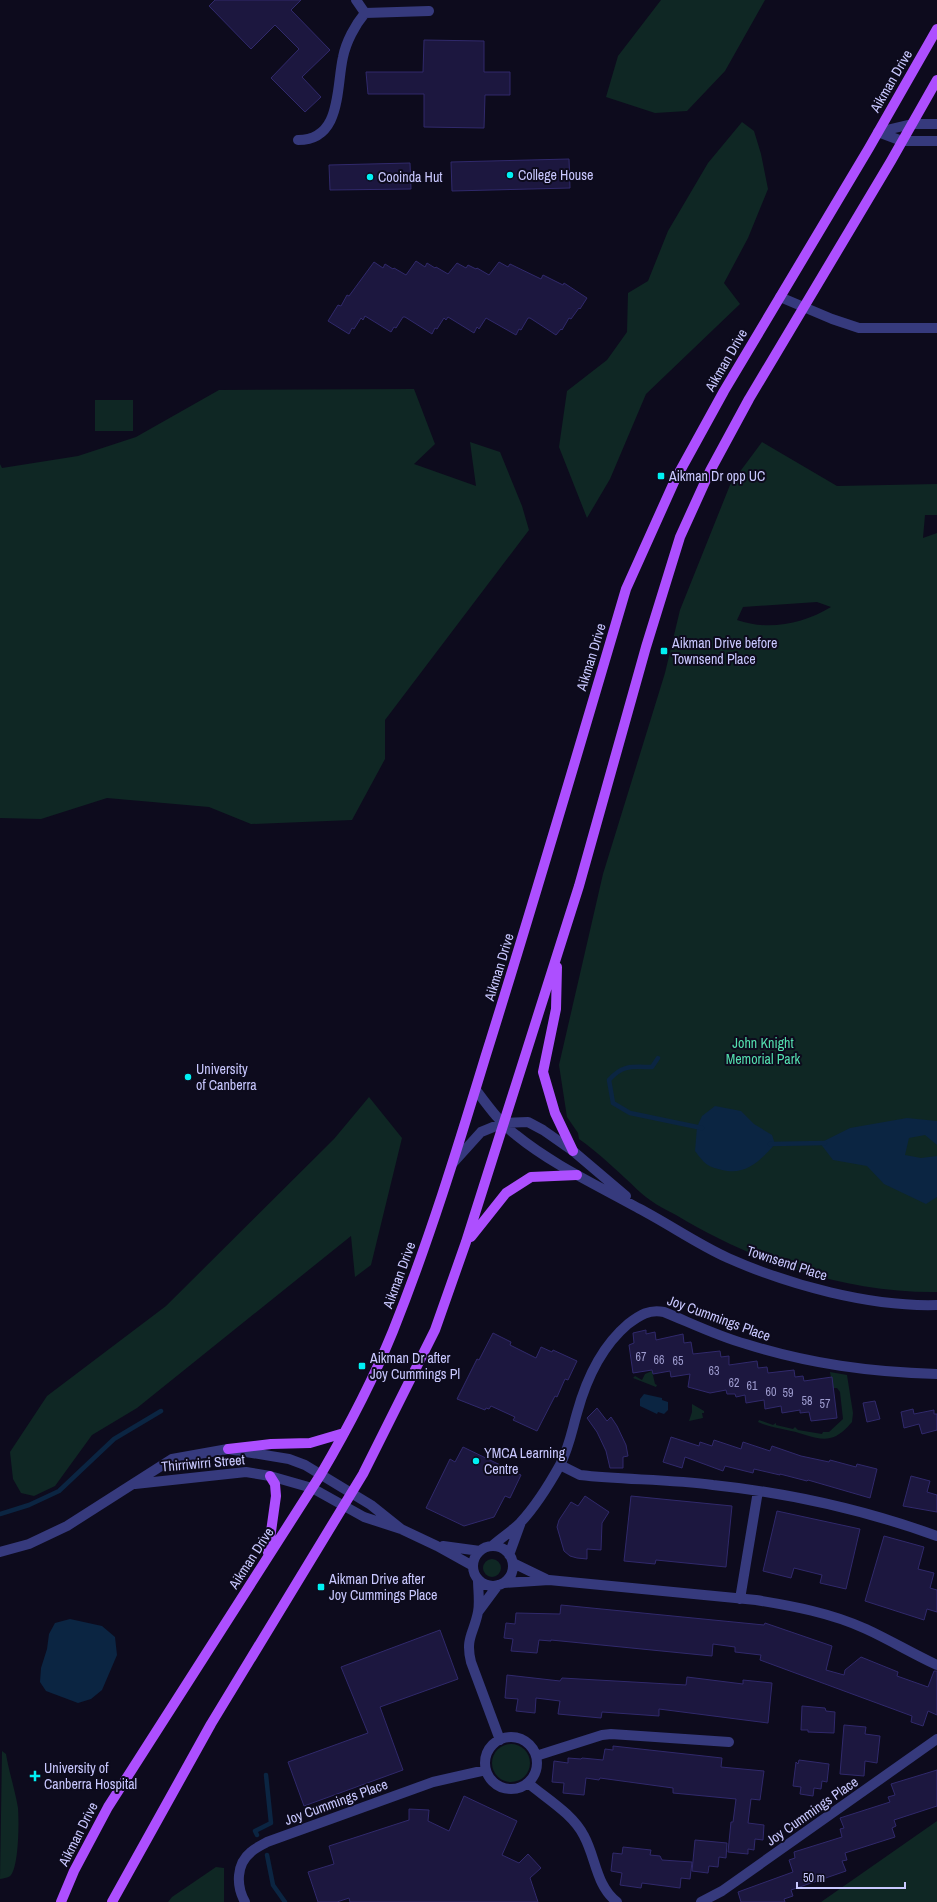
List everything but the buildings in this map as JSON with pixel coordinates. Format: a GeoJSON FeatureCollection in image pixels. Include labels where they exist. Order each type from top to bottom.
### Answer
{"type":"FeatureCollection","features":[{"type":"Feature","properties":{"kind":"main road","name":"Aikman Drive"},"geometry":{"type":"LineString","coordinates":[[61,1902],[74,1871],[108,1806],[321,1474],[344,1433],[393,1332],[423,1252],[453,1163],[563,807],[626,589],[634,569],[675,480],[724,391],[878,132],[937,29]]}},
{"type":"Feature","properties":{"kind":"main road"},"geometry":{"type":"LineString","coordinates":[[112,1902],[211,1724],[353,1493],[434,1330],[466,1242],[579,886],[661,599],[680,538],[710,471],[749,399],[902,142],[937,80]]}},
{"type":"Feature","properties":{"kind":"main road"},"geometry":{"type":"LineString","coordinates":[[557,955],[556,1009],[543,1072],[555,1113],[573,1151]]}},
{"type":"Feature","properties":{"kind":"main road"},"geometry":{"type":"LineString","coordinates":[[466,1242],[506,1194],[531,1177],[577,1175]]}},
{"type":"Feature","properties":{"kind":"main road"},"geometry":{"type":"LineString","coordinates":[[228,1450],[271,1444],[310,1442],[344,1433]]}},
{"type":"Feature","properties":{"kind":"main road"},"geometry":{"type":"LineString","coordinates":[[268,1557],[276,1496],[275,1484],[270,1476]]}},
{"type":"Feature","properties":{"kind":"street"},"geometry":{"type":"LineString","coordinates":[[356,0],[365,13]]}},
{"type":"Feature","properties":{"kind":"street"},"geometry":{"type":"LineString","coordinates":[[298,140],[310,140],[330,123],[335,111],[343,56],[356,24],[365,13],[429,11]]}},
{"type":"Feature","properties":{"kind":"street"},"geometry":{"type":"LineString","coordinates":[[878,132],[912,124],[937,124]]}},
{"type":"Feature","properties":{"kind":"street"},"geometry":{"type":"LineString","coordinates":[[878,132],[902,142],[937,142]]}},
{"type":"Feature","properties":{"kind":"street"},"geometry":{"type":"LineString","coordinates":[[780,297],[832,319],[860,328],[937,328]]}},
{"type":"Feature","properties":{"kind":"street","name":"Townsend Place"},"geometry":{"type":"LineString","coordinates":[[476,1090],[503,1123],[515,1135],[577,1175],[641,1209],[723,1256],[780,1278],[841,1295],[898,1303],[937,1305]]}},
{"type":"Feature","properties":{"kind":"street","name":"Townsend Place"},"geometry":{"type":"LineString","coordinates":[[453,1163],[481,1132],[503,1123],[528,1122],[544,1130],[573,1151],[641,1209]]}},
{"type":"Feature","properties":{"kind":"street","name":"Joy Cummings Place"},"geometry":{"type":"LineString","coordinates":[[437,1546],[480,1551],[492,1546],[521,1522],[560,1465],[572,1434],[581,1398],[597,1364],[613,1340],[625,1326],[637,1317],[651,1310],[664,1312],[746,1344],[799,1359],[848,1368],[887,1372],[937,1374]]}},
{"type":"Feature","properties":{"kind":"street","name":"Thirriwirri Street"},"geometry":{"type":"LineString","coordinates":[[0,1552],[29,1544],[67,1526],[172,1459],[228,1450],[289,1459],[306,1465],[321,1474]]}},
{"type":"Feature","properties":{"kind":"street"},"geometry":{"type":"LineString","coordinates":[[560,1465],[580,1475],[712,1484],[797,1497],[877,1517],[937,1536]]}},
{"type":"Feature","properties":{"kind":"street","name":"Thirriwirri Street"},"geometry":{"type":"LineString","coordinates":[[130,1485],[246,1472],[270,1476],[312,1488],[344,1507]]}},
{"type":"Feature","properties":{"kind":"street","name":"Joy Cummings Place"},"geometry":{"type":"LineString","coordinates":[[321,1474],[371,1505],[401,1529]]}},
{"type":"Feature","properties":{"kind":"street"},"geometry":{"type":"LineString","coordinates":[[740,1599],[758,1491]]}},
{"type":"Feature","properties":{"kind":"street","name":"Joy Cummings Place"},"geometry":{"type":"LineString","coordinates":[[344,1507],[364,1517],[401,1529],[437,1546],[473,1566],[473,1571],[478,1580],[478,1612],[469,1640],[468,1651],[500,1740]]}},
{"type":"Feature","properties":{"kind":"street","name":"Joy Cummings Place"},"geometry":{"type":"LineString","coordinates":[[478,1612],[511,1574],[511,1559],[521,1522]]}},
{"type":"Feature","properties":{"kind":"street"},"geometry":{"type":"LineString","coordinates":[[492,1546],[499,1547],[511,1559],[549,1580]]}},
{"type":"Feature","properties":{"kind":"street"},"geometry":{"type":"LineString","coordinates":[[473,1566],[476,1555],[480,1551]]}},
{"type":"Feature","properties":{"kind":"street"},"geometry":{"type":"LineString","coordinates":[[478,1580],[488,1585],[549,1580],[787,1605],[848,1622],[883,1637],[937,1665]]}},
{"type":"Feature","properties":{"kind":"street"},"geometry":{"type":"LineString","coordinates":[[536,1756],[602,1734],[729,1742]]}},
{"type":"Feature","properties":{"kind":"street"},"geometry":{"type":"LineString","coordinates":[[515,1738],[522,1740],[529,1744],[536,1756],[536,1772],[528,1783],[520,1788],[503,1788],[495,1784],[489,1778],[485,1761],[488,1752],[493,1745],[500,1740],[515,1738]]}},
{"type":"Feature","properties":{"kind":"street","name":"Joy Cummings Place"},"geometry":{"type":"LineString","coordinates":[[701,1902],[722,1891],[937,1739]]}},
{"type":"Feature","properties":{"kind":"street","name":"Joy Cummings Place"},"geometry":{"type":"LineString","coordinates":[[245,1902],[238,1883],[239,1872],[243,1861],[250,1852],[268,1842],[433,1782],[486,1770]]}},
{"type":"Feature","properties":{"kind":"street"},"geometry":{"type":"LineString","coordinates":[[528,1783],[574,1822],[584,1836],[604,1889],[617,1902]]}},
{"type":"Feature","properties":{"kind":"green space"},"geometry":{"type":"Polygon","coordinates":[[[661,0],[765,0],[725,71],[687,111],[655,113],[606,97],[618,56],[661,0]]]}},
{"type":"Feature","properties":{"kind":"green space"},"geometry":{"type":"Polygon","coordinates":[[[742,122],[754,131],[761,154],[768,189],[748,238],[724,283],[740,304],[646,394],[610,479],[587,518],[559,447],[567,391],[607,360],[627,332],[628,293],[648,281],[668,231],[708,163],[742,122]]]}},
{"type":"Feature","properties":{"kind":"green space"},"geometry":{"type":"Polygon","coordinates":[[[414,389],[435,444],[414,464],[476,486],[470,442],[500,452],[522,506],[529,530],[385,720],[385,759],[352,820],[251,824],[209,807],[107,798],[41,819],[0,818],[0,464],[2,468],[78,456],[136,437],[219,390],[414,389]]]}},
{"type":"Feature","properties":{"kind":"green space"},"geometry":{"type":"Polygon","coordinates":[[[95,400],[133,400],[133,431],[95,431],[95,400]]]}},
{"type":"Feature","properties":{"kind":"green space","name":"John Knight Memorial Park"},"geometry":{"type":"Polygon","coordinates":[[[762,442],[837,486],[937,484],[937,515],[925,515],[923,538],[937,533],[937,1292],[903,1291],[868,1287],[835,1280],[801,1272],[737,1247],[706,1232],[647,1198],[603,1158],[579,1139],[578,1133],[567,1117],[559,1065],[603,874],[665,673],[680,610],[730,485],[762,442]],[[817,602],[743,607],[737,620],[761,625],[785,624],[809,618],[831,607],[817,602]]]}},
{"type":"Feature","properties":{"kind":"green space"},"geometry":{"type":"Polygon","coordinates":[[[369,1097],[402,1138],[371,1265],[355,1277],[351,1236],[137,1408],[92,1435],[55,1486],[34,1496],[21,1493],[13,1479],[10,1452],[47,1396],[166,1306],[334,1139],[369,1097]]]}},
{"type":"Feature","properties":{"kind":"green space"},"geometry":{"type":"Polygon","coordinates":[[[652,1371],[655,1384],[657,1385],[656,1387],[633,1378],[635,1376],[642,1380],[645,1374],[652,1371]]]}},
{"type":"Feature","properties":{"kind":"green space"},"geometry":{"type":"Polygon","coordinates":[[[830,1372],[847,1375],[853,1413],[852,1422],[839,1434],[825,1439],[758,1422],[759,1420],[773,1425],[776,1423],[776,1425],[793,1429],[795,1427],[798,1430],[822,1434],[823,1432],[829,1432],[843,1419],[840,1392],[837,1388],[833,1388],[830,1372]]]}},
{"type":"Feature","properties":{"kind":"green space"},"geometry":{"type":"Polygon","coordinates":[[[692,1404],[704,1411],[704,1413],[702,1413],[703,1418],[689,1421],[692,1412],[692,1404]]]}},
{"type":"Feature","properties":{"kind":"green space"},"geometry":{"type":"Polygon","coordinates":[[[492,1559],[496,1560],[500,1564],[500,1572],[496,1576],[492,1577],[488,1576],[484,1572],[483,1568],[484,1564],[488,1560],[492,1559]]]}},
{"type":"Feature","properties":{"kind":"green space"},"geometry":{"type":"Polygon","coordinates":[[[511,1744],[521,1747],[527,1753],[530,1763],[527,1773],[521,1779],[511,1782],[501,1779],[495,1773],[492,1763],[495,1753],[501,1747],[511,1744]]]}},
{"type":"Feature","properties":{"kind":"green space"},"geometry":{"type":"Polygon","coordinates":[[[2,1751],[6,1754],[17,1801],[18,1832],[17,1853],[14,1870],[10,1876],[0,1879],[2,1751]]]}},
{"type":"Feature","properties":{"kind":"green space"},"geometry":{"type":"Polygon","coordinates":[[[937,1821],[937,1902],[821,1902],[937,1821]]]}},
{"type":"Feature","properties":{"kind":"green space"},"geometry":{"type":"Polygon","coordinates":[[[216,1867],[224,1868],[224,1902],[168,1902],[172,1897],[216,1867]]]}},
{"type":"Feature","properties":{"kind":"water"},"geometry":{"type":"Polygon","coordinates":[[[715,1106],[741,1111],[754,1124],[772,1135],[775,1144],[752,1166],[745,1169],[731,1171],[709,1166],[695,1151],[697,1127],[702,1116],[715,1106]]]}},
{"type":"Feature","properties":{"kind":"water"},"geometry":{"type":"Polygon","coordinates":[[[907,1118],[937,1121],[937,1145],[925,1135],[909,1138],[905,1155],[921,1158],[937,1156],[937,1197],[926,1204],[884,1184],[867,1166],[833,1160],[820,1143],[850,1128],[907,1118]]]}},
{"type":"Feature","properties":{"kind":"water"},"geometry":{"type":"Polygon","coordinates":[[[644,1394],[662,1398],[662,1400],[668,1402],[668,1410],[664,1414],[658,1412],[657,1414],[640,1406],[640,1399],[644,1394]]]}},
{"type":"Feature","properties":{"kind":"water"},"geometry":{"type":"Polygon","coordinates":[[[70,1619],[102,1626],[115,1637],[117,1655],[102,1690],[91,1699],[78,1703],[46,1691],[40,1682],[41,1668],[47,1649],[49,1634],[55,1623],[70,1619]]]}},
{"type":"Feature","properties":{"kind":"waterway"},"geometry":{"type":"LineString","coordinates":[[658,1058],[652,1067],[634,1067],[624,1069],[614,1075],[609,1080],[613,1103],[630,1113],[702,1128]]}},
{"type":"Feature","properties":{"kind":"waterway"},"geometry":{"type":"LineString","coordinates":[[770,1144],[825,1143]]}},
{"type":"Feature","properties":{"kind":"waterway"},"geometry":{"type":"LineString","coordinates":[[0,1514],[29,1505],[59,1491],[114,1439],[161,1411]]}},
{"type":"Feature","properties":{"kind":"waterway"},"geometry":{"type":"LineString","coordinates":[[257,1835],[255,1831],[271,1823],[266,1775]]}},
{"type":"Feature","properties":{"kind":"waterway"},"geometry":{"type":"LineString","coordinates":[[267,1855],[273,1885],[285,1902]]}},
{"type":"Feature","properties":{"kind":"place","name":"College House"},"geometry":{"type":"Point","coordinates":[510,175]}},
{"type":"Feature","properties":{"kind":"place","name":"Cooinda Hut"},"geometry":{"type":"Point","coordinates":[370,177]}},
{"type":"Feature","properties":{"kind":"place","name":"Aikman Dr opp UC"},"geometry":{"type":"Point","coordinates":[661,476]}},
{"type":"Feature","properties":{"kind":"place","name":"Aikman Drive before Townsend Place"},"geometry":{"type":"Point","coordinates":[664,651]}},
{"type":"Feature","properties":{"kind":"place","name":"University of Canberra"},"geometry":{"type":"Point","coordinates":[188,1077]}},
{"type":"Feature","properties":{"kind":"place","name":"Aikman Dr after Joy Cummings Pl"},"geometry":{"type":"Point","coordinates":[362,1366]}},
{"type":"Feature","properties":{"kind":"place","name":"YMCA Learning Centre"},"geometry":{"type":"Point","coordinates":[476,1461]}},
{"type":"Feature","properties":{"kind":"place","name":"Aikman Drive after Joy Cummings Place"},"geometry":{"type":"Point","coordinates":[321,1587]}},
{"type":"Feature","properties":{"kind":"place","name":"University of Canberra Hospital"},"geometry":{"type":"Point","coordinates":[35,1776]}}]}
